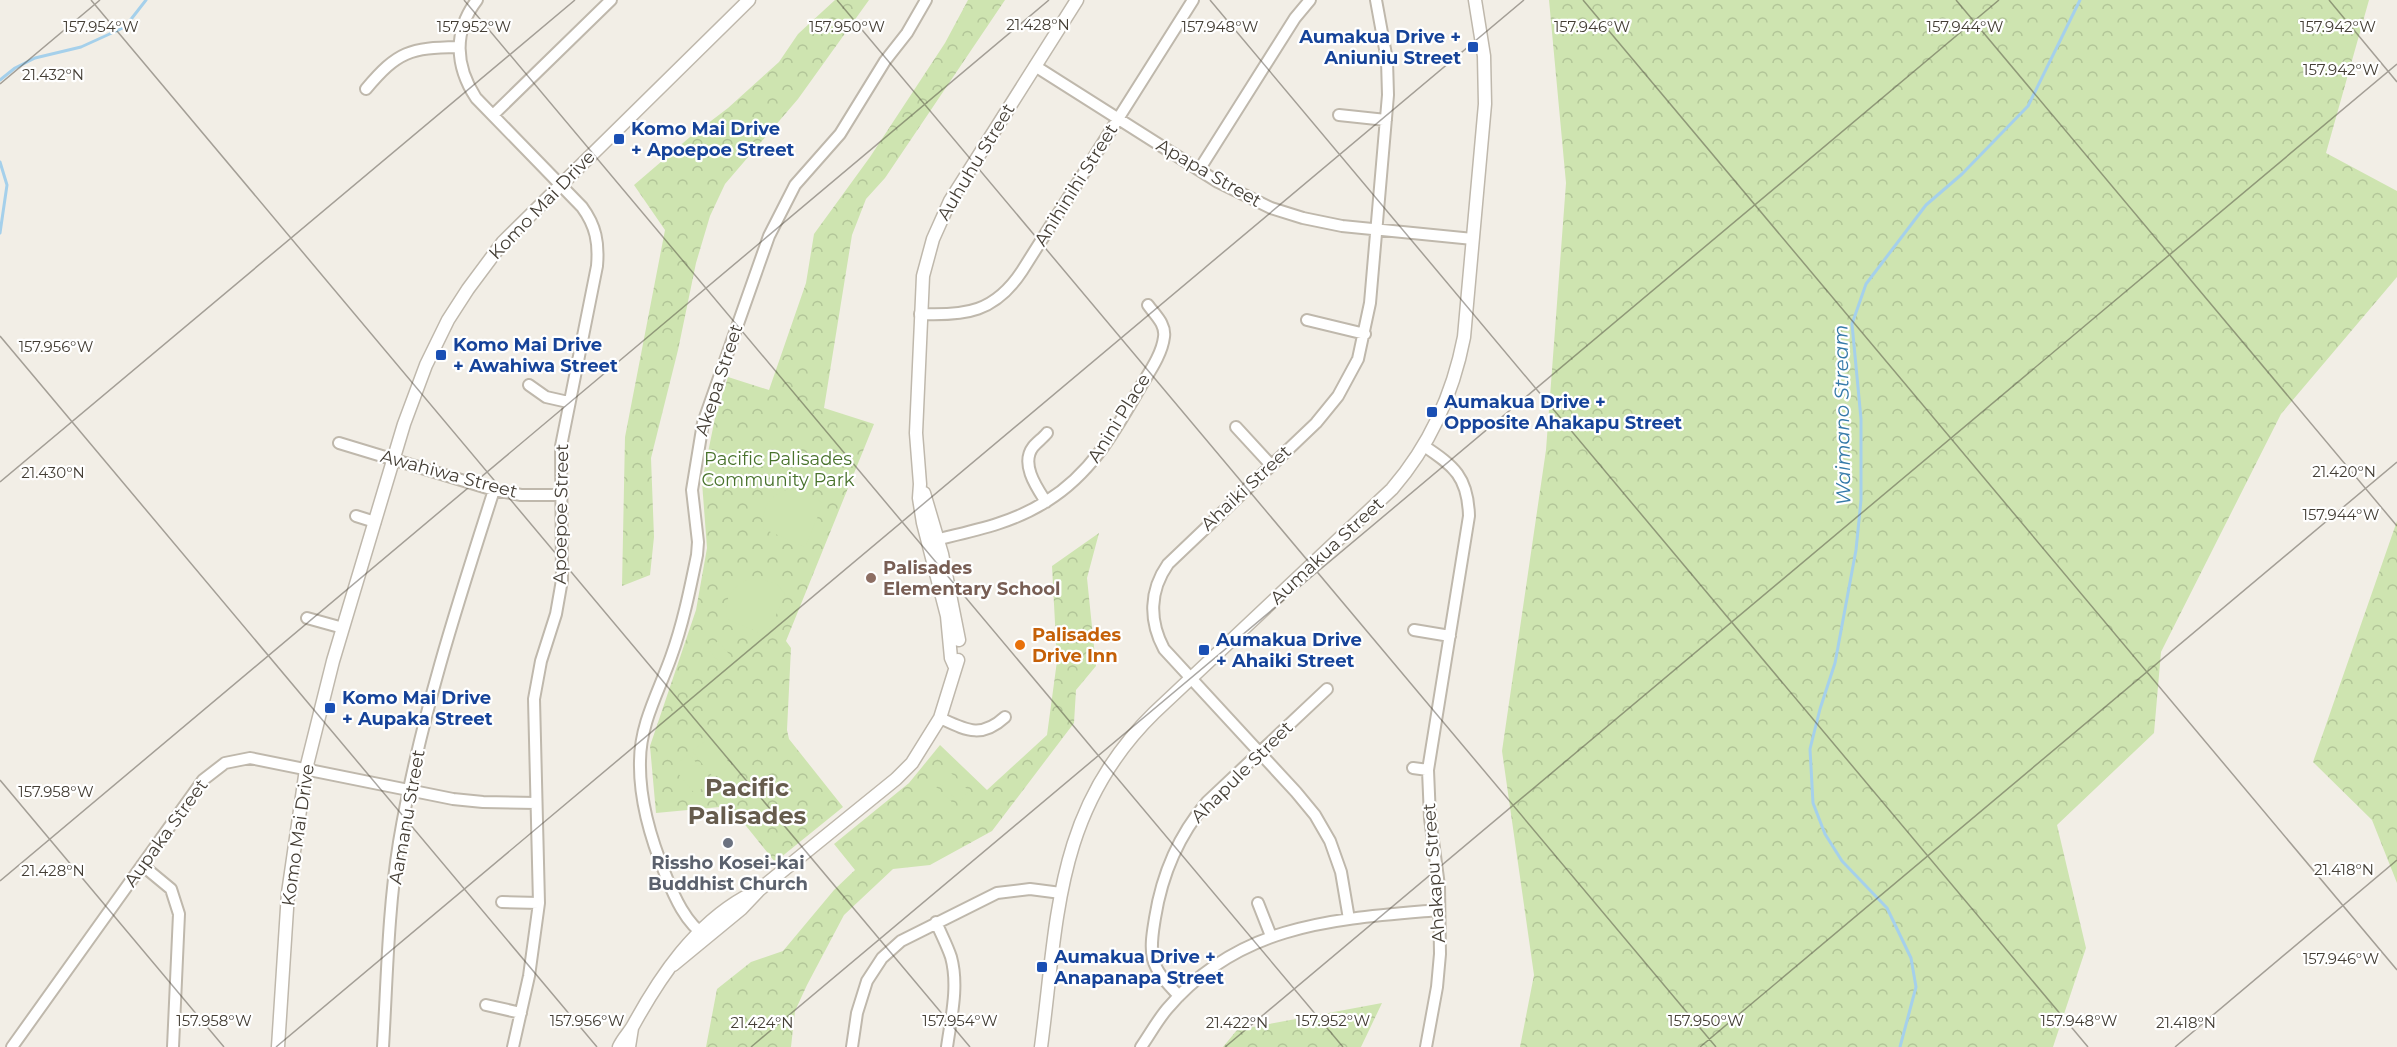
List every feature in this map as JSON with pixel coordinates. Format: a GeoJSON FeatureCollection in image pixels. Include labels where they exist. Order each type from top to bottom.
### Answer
{"type":"FeatureCollection","features":[{"type":"Feature","properties":{"kind":"street","name":"Apoepoe Street"},"geometry":{"type":"LineString","coordinates":[[477,0],[466,17],[458,47],[462,70],[469,87],[492,115],[587,214],[598,241],[597,266],[561,446],[562,580],[556,614],[541,661],[534,699],[538,903],[534,946],[513,1047]]}},
{"type":"Feature","properties":{"kind":"street"},"geometry":{"type":"LineString","coordinates":[[492,115],[611,0]]}},
{"type":"Feature","properties":{"kind":"street","name":"Komo Mai Drive"},"geometry":{"type":"LineString","coordinates":[[278,1047],[288,893],[306,769],[343,628],[418,384],[448,320],[503,242],[749,0]]}},
{"type":"Feature","properties":{"kind":"street","name":"Akepa Street"},"geometry":{"type":"LineString","coordinates":[[704,932],[681,905],[669,884],[650,832],[640,761],[647,718],[675,646],[697,555],[698,543],[692,490],[707,407],[769,236],[785,202],[806,172],[840,134],[885,61],[907,33],[926,0]]}},
{"type":"Feature","properties":{"kind":"street","name":"Auhuhu Street"},"geometry":{"type":"LineString","coordinates":[[619,1047],[624,1036],[632,1028],[673,965],[704,932],[735,903],[759,890],[904,772],[928,741],[940,718],[955,667],[951,658],[947,616],[933,541],[919,498],[916,433],[920,314],[928,255],[942,216],[1077,0]]}},
{"type":"Feature","properties":{"kind":"street","name":"Anihinihi Street"},"geometry":{"type":"LineString","coordinates":[[920,314],[965,313],[989,305],[1007,291],[1022,271],[1193,0]]}},
{"type":"Feature","properties":{"kind":"street"},"geometry":{"type":"LineString","coordinates":[[1199,170],[1295,18],[1310,0]]}},
{"type":"Feature","properties":{"kind":"street","name":"Ahaiki Street"},"geometry":{"type":"LineString","coordinates":[[1349,919],[1341,872],[1323,827],[1306,804],[1164,649],[1155,627],[1153,605],[1161,573],[1178,552],[1316,423],[1338,396],[1358,359],[1365,334],[1386,120],[1388,60],[1376,0]]}},
{"type":"Feature","properties":{"kind":"street","name":"Aumakua Street"},"geometry":{"type":"LineString","coordinates":[[1041,1047],[1061,893],[1073,840],[1099,782],[1133,734],[1380,501],[1408,470],[1424,446],[1445,405],[1457,370],[1464,337],[1485,88],[1484,56],[1475,0]]}},
{"type":"Feature","properties":{"kind":"street"},"geometry":{"type":"LineString","coordinates":[[366,89],[392,62],[408,52],[426,48],[458,47]]}},
{"type":"Feature","properties":{"kind":"street","name":"Apapa Street"},"geometry":{"type":"LineString","coordinates":[[1035,66],[1199,170],[1248,198],[1289,214],[1332,225],[1473,239]]}},
{"type":"Feature","properties":{"kind":"street"},"geometry":{"type":"LineString","coordinates":[[1339,115],[1386,120]]}},
{"type":"Feature","properties":{"kind":"street","name":"Anini Place"},"geometry":{"type":"LineString","coordinates":[[933,541],[1006,522],[1046,502],[1074,482],[1099,455],[1113,436],[1157,358],[1164,330],[1162,322],[1148,305]]}},
{"type":"Feature","properties":{"kind":"street"},"geometry":{"type":"LineString","coordinates":[[1307,320],[1365,334]]}},
{"type":"Feature","properties":{"kind":"street"},"geometry":{"type":"LineString","coordinates":[[530,385],[546,397],[568,402]]}},
{"type":"Feature","properties":{"kind":"street"},"geometry":{"type":"LineString","coordinates":[[1236,427],[1271,465]]}},
{"type":"Feature","properties":{"kind":"street"},"geometry":{"type":"LineString","coordinates":[[1046,502],[1031,474],[1029,458],[1031,448],[1047,433]]}},
{"type":"Feature","properties":{"kind":"street","name":"Awahiwa Street"},"geometry":{"type":"LineString","coordinates":[[339,443],[494,490],[521,495],[560,495]]}},
{"type":"Feature","properties":{"kind":"street","name":"Ahakapu Street"},"geometry":{"type":"LineString","coordinates":[[1424,446],[1454,468],[1466,488],[1469,501],[1469,516],[1428,770],[1429,800],[1439,886],[1439,910],[1437,987],[1426,1047]]}},
{"type":"Feature","properties":{"kind":"street","name":"Aamanu Street"},"geometry":{"type":"LineString","coordinates":[[383,1047],[390,927],[399,843],[438,676],[494,490]]}},
{"type":"Feature","properties":{"kind":"street"},"geometry":{"type":"LineString","coordinates":[[356,516],[375,522]]}},
{"type":"Feature","properties":{"kind":"street"},"geometry":{"type":"LineString","coordinates":[[307,618],[343,628]]}},
{"type":"Feature","properties":{"kind":"street"},"geometry":{"type":"LineString","coordinates":[[1414,630],[1450,636]]}},
{"type":"Feature","properties":{"kind":"street","name":"Ahapule Street"},"geometry":{"type":"LineString","coordinates":[[1179,996],[1161,975],[1152,952],[1160,893],[1177,846],[1198,813],[1327,689]]}},
{"type":"Feature","properties":{"kind":"street"},"geometry":{"type":"LineString","coordinates":[[940,718],[975,731],[989,729],[1005,717]]}},
{"type":"Feature","properties":{"kind":"street","name":"Aupaka Street"},"geometry":{"type":"LineString","coordinates":[[12,1047],[203,780],[218,766],[234,760],[250,758],[475,802],[536,803]]}},
{"type":"Feature","properties":{"kind":"street"},"geometry":{"type":"LineString","coordinates":[[1413,768],[1428,770]]}},
{"type":"Feature","properties":{"kind":"street"},"geometry":{"type":"LineString","coordinates":[[142,865],[171,889],[179,914],[173,1047]]}},
{"type":"Feature","properties":{"kind":"street"},"geometry":{"type":"LineString","coordinates":[[852,1047],[861,995],[874,969],[901,941],[987,896],[1006,891],[1030,889],[1061,893]]}},
{"type":"Feature","properties":{"kind":"street"},"geometry":{"type":"LineString","coordinates":[[502,902],[538,903]]}},
{"type":"Feature","properties":{"kind":"street"},"geometry":{"type":"LineString","coordinates":[[1258,903],[1271,936]]}},
{"type":"Feature","properties":{"kind":"street"},"geometry":{"type":"LineString","coordinates":[[1141,1047],[1179,996],[1208,971],[1230,956],[1271,936],[1309,925],[1439,910]]}},
{"type":"Feature","properties":{"kind":"street"},"geometry":{"type":"LineString","coordinates":[[936,922],[947,947],[954,972],[954,996],[947,1047]]}},
{"type":"Feature","properties":{"kind":"street"},"geometry":{"type":"LineString","coordinates":[[486,1005],[521,1013]]}},
{"type":"Feature","properties":{"kind":"street","name":"Auhuhu Street"},"geometry":{"type":"LineString","coordinates":[[629,1047],[632,1028]]}},
{"type":"Feature","properties":{"kind":"green space"},"geometry":{"type":"Polygon","coordinates":[[[835,0],[869,0],[798,99],[725,184],[710,216],[696,263],[678,350],[651,458],[654,537],[650,575],[622,586],[625,437],[665,230],[634,185],[728,108],[779,62],[798,34],[835,0]]]}},
{"type":"Feature","properties":{"kind":"green space","name":"Pacific Palisades Community Park"},"geometry":{"type":"Polygon","coordinates":[[[968,0],[1005,0],[885,178],[866,199],[852,235],[824,408],[874,424],[786,641],[791,648],[787,730],[789,739],[843,807],[775,862],[730,806],[656,813],[650,746],[696,610],[707,548],[702,482],[715,418],[728,377],[769,390],[806,283],[814,234],[870,157],[945,43],[968,0]]]}},
{"type":"Feature","properties":{"kind":"green space"},"geometry":{"type":"Polygon","coordinates":[[[1549,0],[2369,0],[2326,153],[2397,191],[2397,277],[2281,414],[2161,652],[2154,733],[2057,825],[2086,948],[2053,1047],[1520,1047],[1534,975],[1502,751],[1546,450],[1566,183],[1549,0]]]}},
{"type":"Feature","properties":{"kind":"green space"},"geometry":{"type":"Polygon","coordinates":[[[789,489],[808,491],[823,504],[805,547],[764,529],[764,515],[768,504],[782,491],[789,489]]]}},
{"type":"Feature","properties":{"kind":"green space"},"geometry":{"type":"Polygon","coordinates":[[[2397,521],[2397,883],[2372,820],[2313,762],[2397,521]]]}},
{"type":"Feature","properties":{"kind":"green space"},"geometry":{"type":"Polygon","coordinates":[[[1099,533],[1087,578],[1096,666],[1076,690],[1074,723],[992,831],[930,865],[893,869],[844,915],[795,1011],[791,1047],[706,1047],[717,989],[751,962],[783,951],[834,890],[855,870],[834,844],[909,783],[940,745],[987,790],[1047,735],[1057,661],[1052,566],[1099,533]]]}},
{"type":"Feature","properties":{"kind":"green space"},"geometry":{"type":"Polygon","coordinates":[[[758,578],[777,584],[785,594],[767,636],[727,619],[727,604],[732,591],[743,582],[758,578]]]}},
{"type":"Feature","properties":{"kind":"green space"},"geometry":{"type":"Polygon","coordinates":[[[718,641],[734,660],[724,668],[708,649],[718,641]]]}},
{"type":"Feature","properties":{"kind":"green space"},"geometry":{"type":"Polygon","coordinates":[[[709,738],[731,765],[714,778],[692,751],[709,738]]]}},
{"type":"Feature","properties":{"kind":"green space"},"geometry":{"type":"Polygon","coordinates":[[[689,754],[711,781],[695,794],[673,767],[689,754]]]}},
{"type":"Feature","properties":{"kind":"green space"},"geometry":{"type":"Polygon","coordinates":[[[946,768],[969,791],[959,802],[935,779],[946,768]]]}},
{"type":"Feature","properties":{"kind":"green space"},"geometry":{"type":"Polygon","coordinates":[[[932,783],[955,805],[945,816],[922,793],[932,783]]]}},
{"type":"Feature","properties":{"kind":"green space"},"geometry":{"type":"Polygon","coordinates":[[[1382,1003],[1361,1047],[1223,1047],[1237,1030],[1382,1003]]]}},
{"type":"Feature","properties":{"kind":"waterway"},"geometry":{"type":"LineString","coordinates":[[0,80],[15,68],[35,58],[81,47],[125,27],[146,0]]}},
{"type":"Feature","properties":{"kind":"waterway","name":"Waimano Stream"},"geometry":{"type":"LineString","coordinates":[[1900,1047],[1916,987],[1911,958],[1887,908],[1842,861],[1825,834],[1813,803],[1810,749],[1835,663],[1856,550],[1861,500],[1861,419],[1852,324],[1866,284],[1926,205],[1962,174],[2028,106],[2080,0]]}},
{"type":"Feature","properties":{"kind":"waterway"},"geometry":{"type":"LineString","coordinates":[[0,162],[7,185],[0,233]]}},
{"type":"Feature","properties":{"kind":"place","name":"Aumakua Drive + Aniuniu Street"},"geometry":{"type":"Point","coordinates":[1473,47]}},
{"type":"Feature","properties":{"kind":"place","name":"Komo Mai Drive + Apoepoe Street"},"geometry":{"type":"Point","coordinates":[619,139]}},
{"type":"Feature","properties":{"kind":"place","name":"Komo Mai Drive + Awahiwa Street"},"geometry":{"type":"Point","coordinates":[441,355]}},
{"type":"Feature","properties":{"kind":"place","name":"Aumakua Drive + Opposite Ahakapu Street"},"geometry":{"type":"Point","coordinates":[1432,412]}},
{"type":"Feature","properties":{"kind":"place","name":"Palisades Elementary School"},"geometry":{"type":"Point","coordinates":[871,578]}},
{"type":"Feature","properties":{"kind":"place","name":"Palisades Drive Inn"},"geometry":{"type":"Point","coordinates":[1020,645]}},
{"type":"Feature","properties":{"kind":"place","name":"Aumakua Drive + Ahaiki Street"},"geometry":{"type":"Point","coordinates":[1204,650]}},
{"type":"Feature","properties":{"kind":"place","name":"Komo Mai Drive + Aupaka Street"},"geometry":{"type":"Point","coordinates":[330,708]}},
{"type":"Feature","properties":{"kind":"place","name":"Rissho Kosei-kai Buddhist Church"},"geometry":{"type":"Point","coordinates":[728,843]}},
{"type":"Feature","properties":{"kind":"place","name":"Aumakua Drive + Anapanapa Street"},"geometry":{"type":"Point","coordinates":[1042,967]}},
{"type":"Feature","properties":{"kind":"district","name":"Pacific Palisades"},"geometry":{"type":"Point","coordinates":[747,801]}}]}
